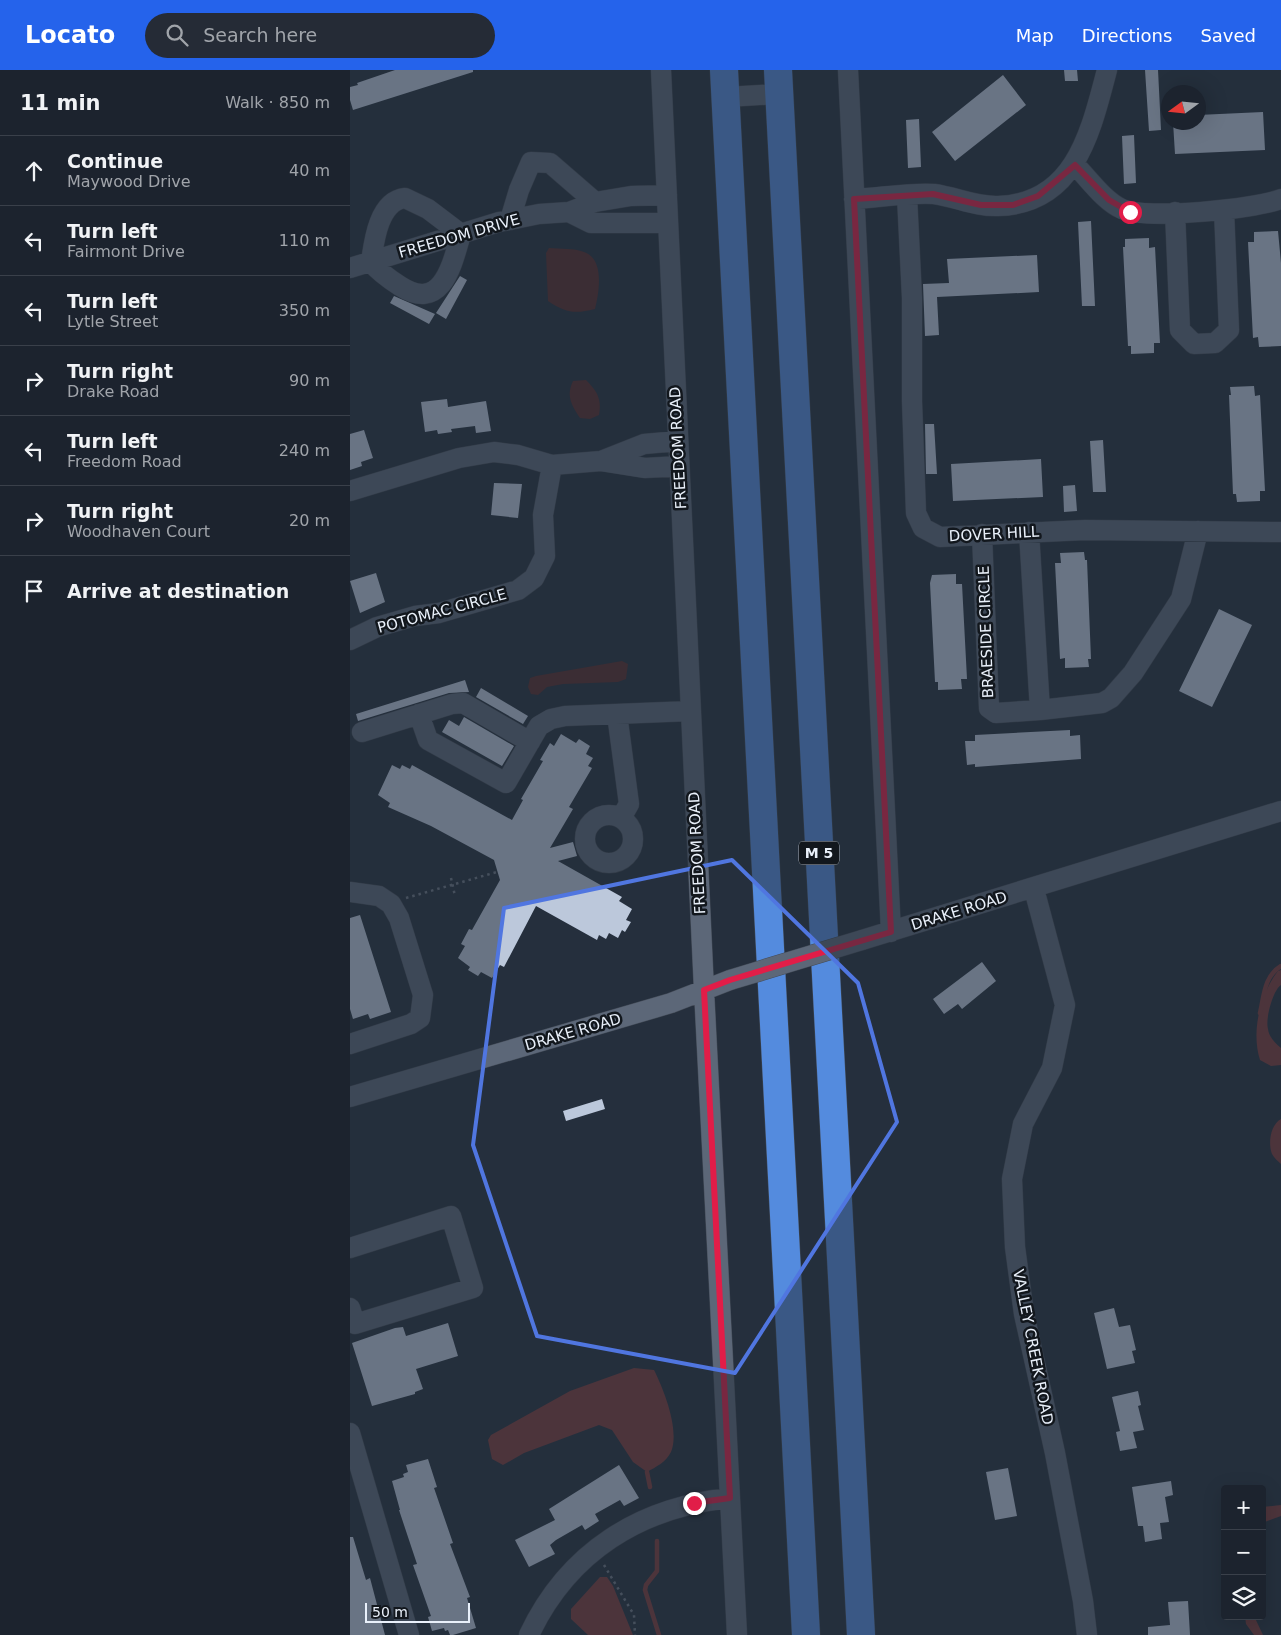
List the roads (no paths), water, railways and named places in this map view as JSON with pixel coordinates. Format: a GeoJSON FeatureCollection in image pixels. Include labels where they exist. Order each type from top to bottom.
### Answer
{"type":"FeatureCollection","features":[{"type":"Feature","properties":{"kind":"highway"},"geometry":{"type":"LineString","coordinates":[[724,70],[806,1635]]}},
{"type":"Feature","properties":{"kind":"highway","name":"M 5"},"geometry":{"type":"LineString","coordinates":[[779,82],[861,1635]]}},
{"type":"Feature","properties":{"kind":"street","name":"FREEDOM ROAD"},"geometry":{"type":"LineString","coordinates":[[661,70],[704,990],[737,1635]]}},
{"type":"Feature","properties":{"kind":"street"},"geometry":{"type":"LineString","coordinates":[[848,70],[891,932]]}},
{"type":"Feature","properties":{"kind":"street"},"geometry":{"type":"LineString","coordinates":[[854,199],[933,194],[981,205],[1013,205],[1038,196],[1075,165],[1090,132],[1107,70]]}},
{"type":"Feature","properties":{"kind":"street"},"geometry":{"type":"LineString","coordinates":[[726,97],[779,82]]}},
{"type":"Feature","properties":{"kind":"street"},"geometry":{"type":"LineString","coordinates":[[510,220],[519,190],[531,162],[550,163],[595,202]]}},
{"type":"Feature","properties":{"kind":"street"},"geometry":{"type":"LineString","coordinates":[[1075,165],[1120,208],[1130,212],[1144,214],[1224,210],[1260,206],[1281,198]]}},
{"type":"Feature","properties":{"kind":"street","name":"FREEDOM DRIVE"},"geometry":{"type":"LineString","coordinates":[[350,268],[510,220],[569,212],[595,202],[631,196],[666,195]]}},
{"type":"Feature","properties":{"kind":"street","name":"DOVER HILL"},"geometry":{"type":"LineString","coordinates":[[907,196],[912,298],[912,401],[916,513],[923,528],[940,537],[1029,532],[1281,532]]}},
{"type":"Feature","properties":{"kind":"street"},"geometry":{"type":"LineString","coordinates":[[405,198],[412,201],[461,234],[453,261],[440,286],[430,294],[422,296],[412,294],[379,272],[370,262],[380,223],[391,203],[397,199],[405,198]]}},
{"type":"Feature","properties":{"kind":"street"},"geometry":{"type":"LineString","coordinates":[[1175,212],[1180,330],[1194,344],[1214,343],[1229,330],[1224,210]]}},
{"type":"Feature","properties":{"kind":"street"},"geometry":{"type":"LineString","coordinates":[[569,212],[591,223],[668,223]]}},
{"type":"Feature","properties":{"kind":"street"},"geometry":{"type":"LineString","coordinates":[[601,461],[644,444],[678,441]]}},
{"type":"Feature","properties":{"kind":"street"},"geometry":{"type":"LineString","coordinates":[[350,491],[458,458],[494,452],[518,455],[552,465],[601,461],[645,468],[679,466]]}},
{"type":"Feature","properties":{"kind":"street","name":"POTOMAC CIRCLE"},"geometry":{"type":"LineString","coordinates":[[350,640],[377,627],[415,616],[438,614],[518,590],[534,578],[545,556],[543,515],[552,465]]}},
{"type":"Feature","properties":{"kind":"street","name":"BRAESIDE CIRCLE"},"geometry":{"type":"LineString","coordinates":[[982,534],[990,708],[996,713],[1102,703],[1111,698],[1133,673],[1181,599],[1198,531]]}},
{"type":"Feature","properties":{"kind":"street"},"geometry":{"type":"LineString","coordinates":[[1029,532],[1040,710]]}},
{"type":"Feature","properties":{"kind":"street"},"geometry":{"type":"LineString","coordinates":[[362,732],[452,704],[463,703],[530,742]]}},
{"type":"Feature","properties":{"kind":"street"},"geometry":{"type":"LineString","coordinates":[[420,714],[428,740],[506,783],[539,726],[551,719],[565,716],[691,711]]}},
{"type":"Feature","properties":{"kind":"street"},"geometry":{"type":"LineString","coordinates":[[617,714],[629,804],[621,818]]}},
{"type":"Feature","properties":{"kind":"street","name":"DRAKE ROAD"},"geometry":{"type":"LineString","coordinates":[[350,1097],[671,1003],[730,980],[1281,811]]}},
{"type":"Feature","properties":{"kind":"street","name":"VALLEY CREEK ROAD"},"geometry":{"type":"LineString","coordinates":[[1034,888],[1065,1005],[1052,1068],[1022,1124],[1012,1179],[1015,1247],[1024,1314],[1055,1453],[1083,1601],[1087,1635]]}},
{"type":"Feature","properties":{"kind":"street"},"geometry":{"type":"LineString","coordinates":[[350,892],[379,896],[391,904],[402,926],[423,996],[420,1018],[411,1024],[350,1044]]}},
{"type":"Feature","properties":{"kind":"street"},"geometry":{"type":"LineString","coordinates":[[350,1248],[451,1216],[473,1288],[355,1324],[350,1308]]}},
{"type":"Feature","properties":{"kind":"street"},"geometry":{"type":"LineString","coordinates":[[350,1433],[409,1635]]}},
{"type":"Feature","properties":{"kind":"street"},"geometry":{"type":"LineString","coordinates":[[529,1635],[542,1611],[565,1578],[595,1550],[622,1532],[672,1508],[730,1498]]}},
{"type":"Feature","properties":{"kind":"waterway"},"geometry":{"type":"LineString","coordinates":[[1260,1013],[1268,981],[1275,970],[1281,966]]}},
{"type":"Feature","properties":{"kind":"waterway"},"geometry":{"type":"LineString","coordinates":[[647,1472],[650,1487]]}},
{"type":"Feature","properties":{"kind":"waterway"},"geometry":{"type":"LineString","coordinates":[[657,1541],[657,1571],[646,1585],[645,1590],[659,1635]]}}]}
